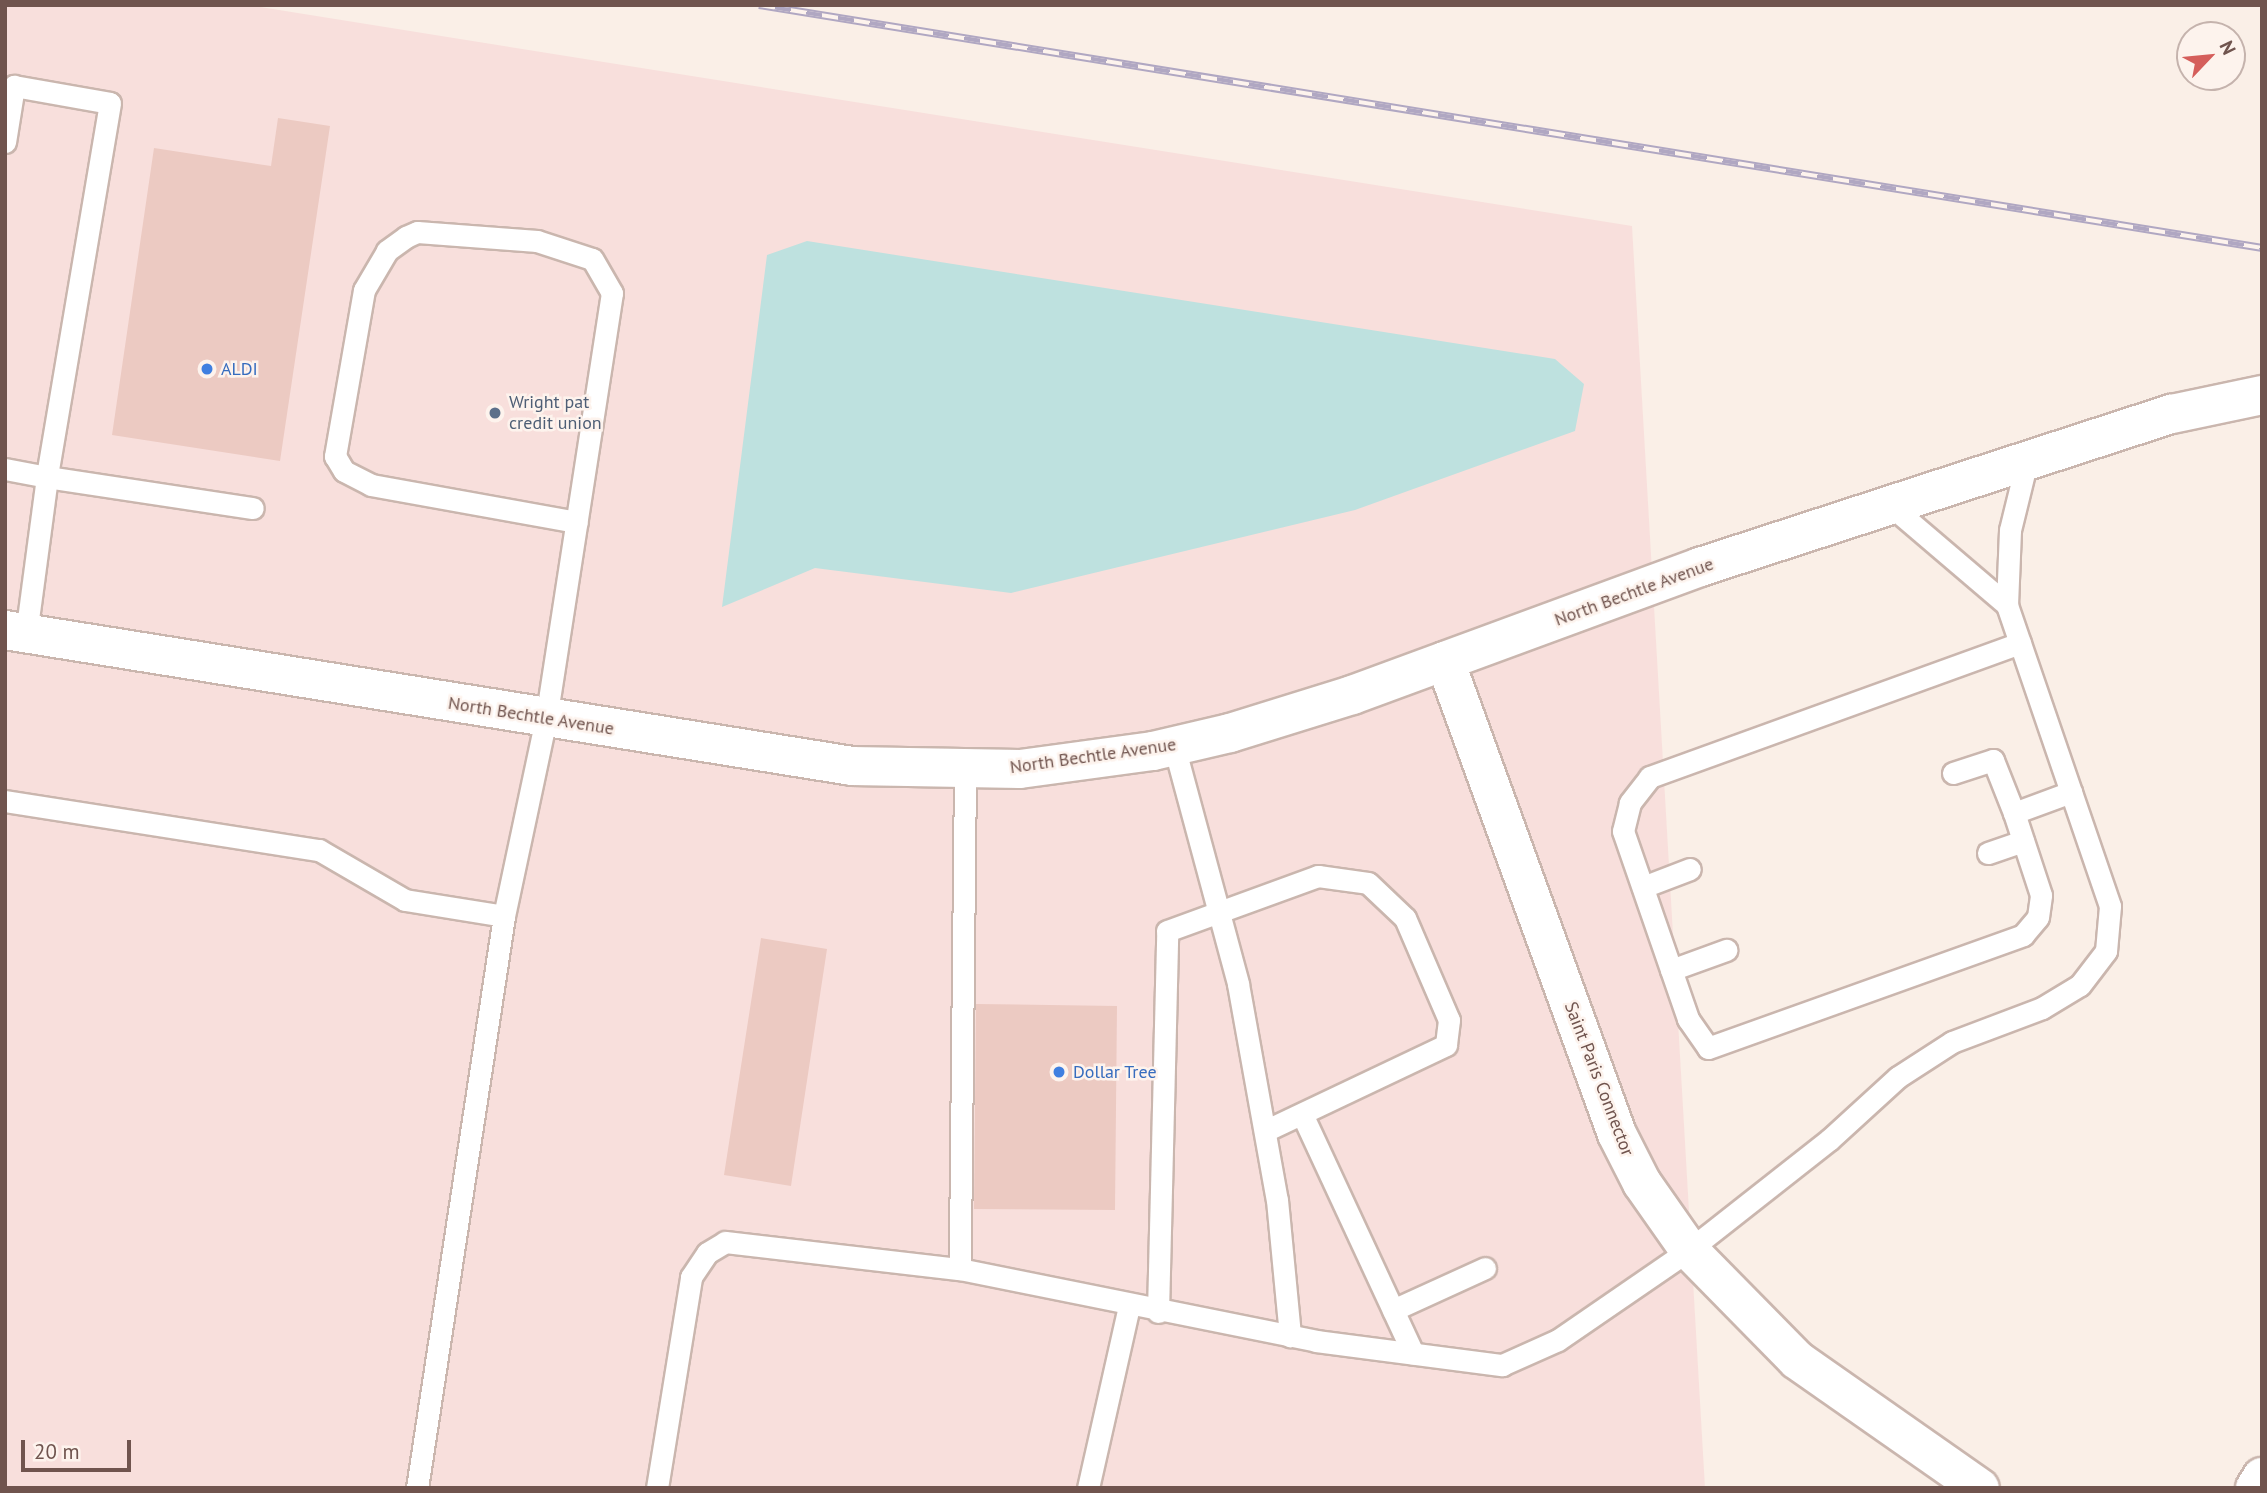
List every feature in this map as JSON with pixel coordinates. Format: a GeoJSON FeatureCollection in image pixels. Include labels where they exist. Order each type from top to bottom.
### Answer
{"type":"FeatureCollection","features":[{"type":"Feature","properties":{"kind":"street","name":"North Bechtle Avenue"},"geometry":{"type":"LineString","coordinates":[[15,632],[852,766],[1020,769],[1174,746],[1352,695],[1700,566],[2172,414],[2262,395]]}},
{"type":"Feature","properties":{"kind":"street","name":"Saint Paris Connector"},"geometry":{"type":"LineString","coordinates":[[1445,661],[1617,1134],[1642,1183],[1689,1250],[1797,1360],[1980,1488]]}},
{"type":"Feature","properties":{"kind":"street"},"geometry":{"type":"LineString","coordinates":[[2255,1488],[2262,1477]]}},
{"type":"Feature","properties":{"kind":"lane"},"geometry":{"type":"LineString","coordinates":[[5,142],[15,86],[110,103],[47,477],[15,632]]}},
{"type":"Feature","properties":{"kind":"lane"},"geometry":{"type":"LineString","coordinates":[[417,1488],[503,916],[546,719],[577,522],[612,293],[607,278],[592,259],[537,241],[417,232],[406,237],[387,251],[364,290],[335,456],[344,471],[371,485],[577,522]]}},
{"type":"Feature","properties":{"kind":"lane"},"geometry":{"type":"LineString","coordinates":[[657,1488],[691,1278],[707,1253],[725,1242],[960,1269],[1158,1312],[1290,1336],[1502,1365],[1558,1340],[1689,1250],[1829,1140],[1898,1077],[1952,1042],[2042,1008],[2080,985],[2106,951],[2110,906],[2007,605],[2010,530],[2027,461]]}},
{"type":"Feature","properties":{"kind":"lane"},"geometry":{"type":"LineString","coordinates":[[5,469],[253,508]]}},
{"type":"Feature","properties":{"kind":"lane"},"geometry":{"type":"LineString","coordinates":[[1890,505],[2007,605]]}},
{"type":"Feature","properties":{"kind":"lane"},"geometry":{"type":"LineString","coordinates":[[1952,773],[1993,760],[2041,895],[2038,917],[2023,935],[1708,1048],[1688,1019],[1623,831],[1630,803],[1650,777],[2020,643]]}},
{"type":"Feature","properties":{"kind":"lane"},"geometry":{"type":"LineString","coordinates":[[1174,746],[1219,912],[1265,1131],[1290,1336]]}},
{"type":"Feature","properties":{"kind":"lane"},"geometry":{"type":"LineString","coordinates":[[960,1269],[965,769]]}},
{"type":"Feature","properties":{"kind":"lane"},"geometry":{"type":"LineString","coordinates":[[2014,813],[2071,792]]}},
{"type":"Feature","properties":{"kind":"lane"},"geometry":{"type":"LineString","coordinates":[[5,800],[319,850],[405,900],[503,916]]}},
{"type":"Feature","properties":{"kind":"lane"},"geometry":{"type":"LineString","coordinates":[[1988,853],[2023,841]]}},
{"type":"Feature","properties":{"kind":"lane"},"geometry":{"type":"LineString","coordinates":[[1643,887],[1690,869]]}},
{"type":"Feature","properties":{"kind":"lane"},"geometry":{"type":"LineString","coordinates":[[1158,1312],[1167,931],[1318,876],[1368,883],[1405,918],[1449,1020],[1447,1045],[1265,1131]]}},
{"type":"Feature","properties":{"kind":"lane"},"geometry":{"type":"LineString","coordinates":[[1671,970],[1726,950]]}},
{"type":"Feature","properties":{"kind":"lane"},"geometry":{"type":"LineString","coordinates":[[1301,1114],[1413,1353]]}},
{"type":"Feature","properties":{"kind":"lane"},"geometry":{"type":"LineString","coordinates":[[1393,1310],[1485,1268]]}},
{"type":"Feature","properties":{"kind":"lane"},"geometry":{"type":"LineString","coordinates":[[1088,1488],[1129,1306]]}},
{"type":"Feature","properties":{"kind":"shaded area"},"geometry":{"type":"Polygon","coordinates":[[[5,5],[247,5],[1632,226],[1705,1488],[5,1488],[5,5]]]}},
{"type":"Feature","properties":{"kind":"water"},"geometry":{"type":"Polygon","coordinates":[[[807,241],[1555,359],[1584,384],[1575,431],[1355,510],[1011,593],[815,568],[722,607],[767,255],[807,241]]]}},
{"type":"Feature","properties":{"kind":"building"},"geometry":{"type":"Polygon","coordinates":[[[278,118],[330,126],[280,461],[112,435],[154,148],[271,166],[278,118]]]}},
{"type":"Feature","properties":{"kind":"building"},"geometry":{"type":"Polygon","coordinates":[[[761,938],[827,949],[791,1186],[724,1175],[761,938]]]}},
{"type":"Feature","properties":{"kind":"building"},"geometry":{"type":"Polygon","coordinates":[[[976,1004],[1117,1006],[1115,1210],[974,1209],[976,1004]]]}},
{"type":"Feature","properties":{"kind":"railway"},"geometry":{"type":"LineString","coordinates":[[759,5],[2262,248]]}},
{"type":"Feature","properties":{"kind":"place","name":"ALDI"},"geometry":{"type":"Point","coordinates":[207,369]}},
{"type":"Feature","properties":{"kind":"place","name":"Wright pat credit union"},"geometry":{"type":"Point","coordinates":[495,413]}},
{"type":"Feature","properties":{"kind":"place","name":"Dollar Tree"},"geometry":{"type":"Point","coordinates":[1059,1072]}}]}
